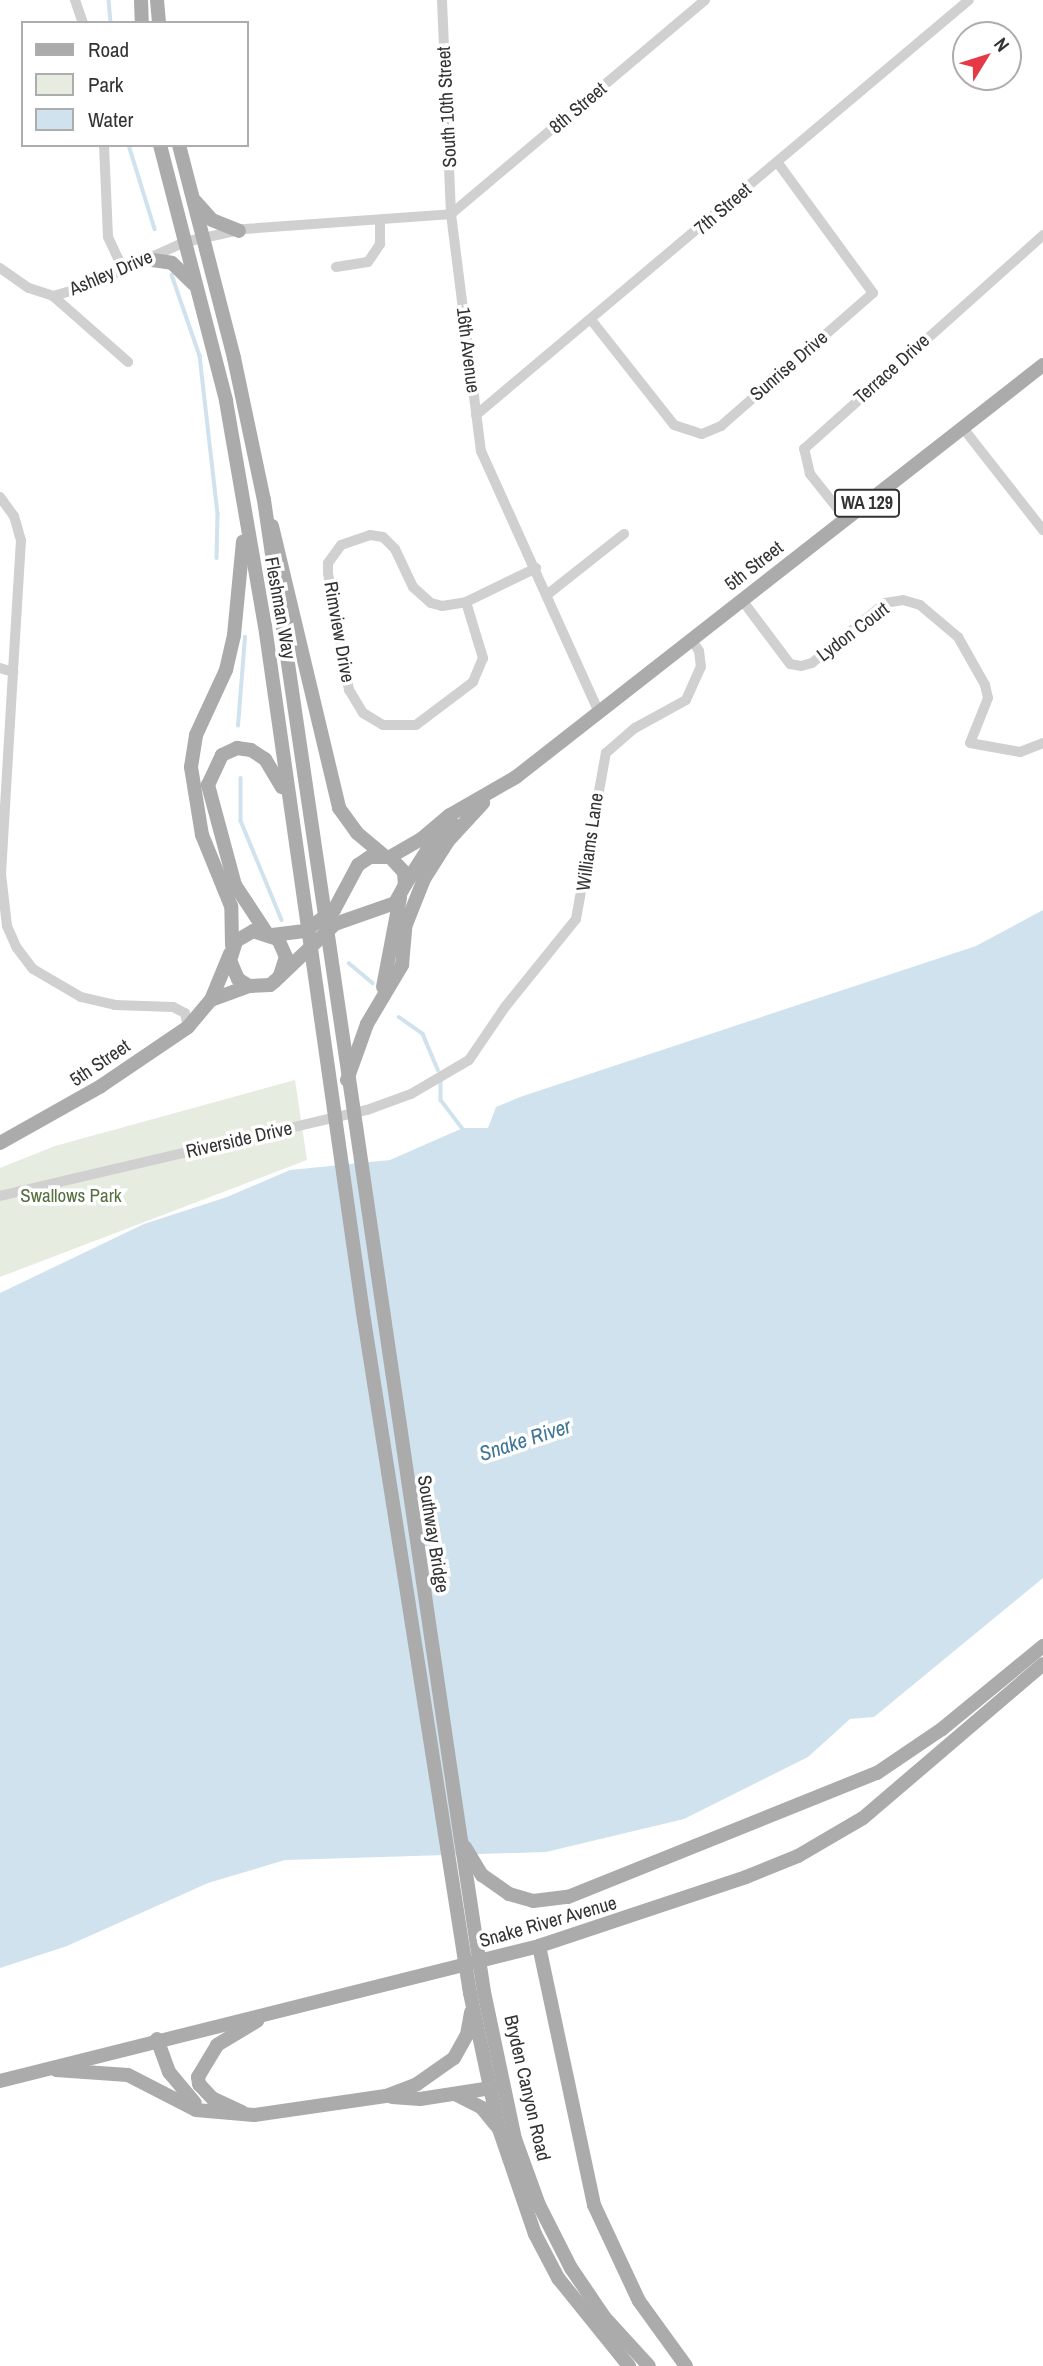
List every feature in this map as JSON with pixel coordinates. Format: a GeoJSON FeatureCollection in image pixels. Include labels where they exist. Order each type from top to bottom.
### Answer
{"type":"FeatureCollection","features":[{"type":"Feature","properties":{"kind":"main road"},"geometry":{"type":"LineString","coordinates":[[141,0],[142,21]]}},
{"type":"Feature","properties":{"kind":"main road"},"geometry":{"type":"LineString","coordinates":[[157,0],[159,21]]}},
{"type":"Feature","properties":{"kind":"main road","name":"Fleshman Way"},"geometry":{"type":"LineString","coordinates":[[161,147],[226,401],[244,519],[265,626],[288,801],[317,977],[329,1084]]}},
{"type":"Feature","properties":{"kind":"main road","name":"Fleshman Way"},"geometry":{"type":"LineString","coordinates":[[179,147],[194,199],[264,500],[318,876],[334,966],[346,1081]]}},
{"type":"Feature","properties":{"kind":"main road"},"geometry":{"type":"LineString","coordinates":[[194,199],[212,220],[239,231]]}},
{"type":"Feature","properties":{"kind":"main road"},"geometry":{"type":"LineString","coordinates":[[145,259],[180,267],[199,292]]}},
{"type":"Feature","properties":{"kind":"main road","name":"5th Street"},"geometry":{"type":"LineString","coordinates":[[403,892],[431,844],[466,821],[489,796],[1043,365]]}},
{"type":"Feature","properties":{"kind":"main road"},"geometry":{"type":"LineString","coordinates":[[264,500],[287,576],[339,808],[357,833],[400,866],[403,892],[381,999]]}},
{"type":"Feature","properties":{"kind":"main road"},"geometry":{"type":"LineString","coordinates":[[244,519],[234,635],[226,670],[195,735],[191,767],[201,835],[231,906],[234,973],[249,986],[270,985],[335,924],[359,912],[382,909],[403,892]]}},
{"type":"Feature","properties":{"kind":"main road"},"geometry":{"type":"LineString","coordinates":[[280,976],[286,957],[235,885],[218,832],[208,785],[213,767],[229,752],[251,750],[274,771],[288,801]]}},
{"type":"Feature","properties":{"kind":"main road","name":"5th Street"},"geometry":{"type":"LineString","coordinates":[[269,933],[305,931],[321,920],[345,895],[359,865],[369,857],[386,856],[420,841],[450,815],[489,796]]}},
{"type":"Feature","properties":{"kind":"main road"},"geometry":{"type":"LineString","coordinates":[[346,1081],[381,999],[402,965],[405,927],[420,887],[466,821]]}},
{"type":"Feature","properties":{"kind":"main road"},"geometry":{"type":"LineString","coordinates":[[231,950],[246,933],[269,933]]}},
{"type":"Feature","properties":{"kind":"main road","name":"5th Street"},"geometry":{"type":"LineString","coordinates":[[0,1143],[90,1093],[188,1027],[211,1000],[231,950]]}},
{"type":"Feature","properties":{"kind":"main road","name":"5th Street"},"geometry":{"type":"LineString","coordinates":[[211,1000],[249,986]]}},
{"type":"Feature","properties":{"kind":"main road","name":"Southway Bridge"},"geometry":{"type":"LineString","coordinates":[[346,1081],[461,1840],[477,1992]]}},
{"type":"Feature","properties":{"kind":"main road","name":"Southway Bridge"},"geometry":{"type":"LineString","coordinates":[[329,1084],[477,1992]]}},
{"type":"Feature","properties":{"kind":"main road"},"geometry":{"type":"LineString","coordinates":[[461,1840],[488,1881],[520,1898],[546,1902],[710,1842],[877,1773],[942,1729],[1043,1646]]}},
{"type":"Feature","properties":{"kind":"main road","name":"Snake River Avenue"},"geometry":{"type":"LineString","coordinates":[[0,2081],[539,1945],[710,1892],[842,1832],[922,1772],[1043,1664]]}},
{"type":"Feature","properties":{"kind":"main road"},"geometry":{"type":"LineString","coordinates":[[539,1945],[594,2205],[633,2292],[686,2366]]}},
{"type":"Feature","properties":{"kind":"main road"},"geometry":{"type":"LineString","coordinates":[[46,2069],[128,2075],[210,2113],[254,2115],[386,2096],[418,2084],[454,2059],[472,2018],[477,1992]]}},
{"type":"Feature","properties":{"kind":"main road","name":"Bryden Canyon Road"},"geometry":{"type":"LineString","coordinates":[[477,1992],[502,2068],[515,2138],[539,2205],[571,2268],[605,2318],[649,2366]]}},
{"type":"Feature","properties":{"kind":"main road","name":"Bryden Canyon Road"},"geometry":{"type":"LineString","coordinates":[[477,1992],[499,2129],[535,2234],[558,2278],[629,2366]]}},
{"type":"Feature","properties":{"kind":"main road"},"geometry":{"type":"LineString","coordinates":[[254,2115],[212,2098],[199,2084],[198,2077],[218,2045],[280,2010]]}},
{"type":"Feature","properties":{"kind":"main road"},"geometry":{"type":"LineString","coordinates":[[158,2039],[169,2072],[183,2094],[210,2113]]}},
{"type":"Feature","properties":{"kind":"main road"},"geometry":{"type":"LineString","coordinates":[[386,2096],[420,2099],[491,2088],[502,2068]]}},
{"type":"Feature","properties":{"kind":"main road"},"geometry":{"type":"LineString","coordinates":[[455,2094],[482,2109],[499,2129]]}},
{"type":"Feature","properties":{"kind":"street"},"geometry":{"type":"LineString","coordinates":[[75,0],[82,21]]}},
{"type":"Feature","properties":{"kind":"street","name":"South 10th Street"},"geometry":{"type":"LineString","coordinates":[[442,0],[451,214]]}},
{"type":"Feature","properties":{"kind":"street","name":"8th Street"},"geometry":{"type":"LineString","coordinates":[[451,214],[705,0]]}},
{"type":"Feature","properties":{"kind":"street","name":"7th Street"},"geometry":{"type":"LineString","coordinates":[[476,415],[592,321],[969,0]]}},
{"type":"Feature","properties":{"kind":"street"},"geometry":{"type":"LineString","coordinates":[[104,147],[108,237],[123,269]]}},
{"type":"Feature","properties":{"kind":"street","name":"Sunrise Drive"},"geometry":{"type":"LineString","coordinates":[[592,321],[674,425],[702,434],[721,426],[873,293],[777,162]]}},
{"type":"Feature","properties":{"kind":"street"},"geometry":{"type":"LineString","coordinates":[[203,238],[239,231],[451,214]]}},
{"type":"Feature","properties":{"kind":"street","name":"16th Avenue"},"geometry":{"type":"LineString","coordinates":[[451,214],[481,451],[548,594],[597,710]]}},
{"type":"Feature","properties":{"kind":"street"},"geometry":{"type":"LineString","coordinates":[[336,267],[368,262],[380,244],[380,221]]}},
{"type":"Feature","properties":{"kind":"street","name":"Terrace Drive"},"geometry":{"type":"LineString","coordinates":[[846,519],[810,474],[804,449],[1043,235]]}},
{"type":"Feature","properties":{"kind":"street","name":"Ashley Drive"},"geometry":{"type":"LineString","coordinates":[[0,268],[29,288],[52,296],[185,242],[203,238]]}},
{"type":"Feature","properties":{"kind":"street"},"geometry":{"type":"LineString","coordinates":[[52,296],[128,362]]}},
{"type":"Feature","properties":{"kind":"street"},"geometry":{"type":"LineString","coordinates":[[963,428],[1043,530]]}},
{"type":"Feature","properties":{"kind":"street"},"geometry":{"type":"LineString","coordinates":[[0,498],[15,516],[20,540],[1,874],[7,926],[17,948],[33,969],[81,997],[115,1005],[173,1007],[185,1013],[188,1027]]}},
{"type":"Feature","properties":{"kind":"street"},"geometry":{"type":"LineString","coordinates":[[548,594],[624,534]]}},
{"type":"Feature","properties":{"kind":"street","name":"Rimview Drive"},"geometry":{"type":"LineString","coordinates":[[466,603],[484,658],[473,682],[416,725],[383,725],[363,713],[349,690],[328,573],[333,552],[349,540],[383,537],[421,596],[442,606],[466,603],[536,568]]}},
{"type":"Feature","properties":{"kind":"street","name":"Lydon Court"},"geometry":{"type":"LineString","coordinates":[[742,600],[790,664],[802,666],[812,663],[885,603],[903,600],[920,605],[958,637],[985,685],[986,707],[970,743],[1020,752],[1043,743]]}},
{"type":"Feature","properties":{"kind":"street","name":"Williams Lane"},"geometry":{"type":"LineString","coordinates":[[469,1060],[505,1007],[576,919],[606,753],[635,728],[686,700],[701,667],[699,651],[691,639]]}},
{"type":"Feature","properties":{"kind":"street"},"geometry":{"type":"LineString","coordinates":[[0,668],[13,673]]}},
{"type":"Feature","properties":{"kind":"street","name":"Riverside Drive"},"geometry":{"type":"LineString","coordinates":[[0,1196],[366,1110],[411,1094],[469,1060]]}},
{"type":"Feature","properties":{"kind":"green space","name":"Swallows Park"},"geometry":{"type":"Polygon","coordinates":[[[295,1080],[307,1160],[0,1277],[0,1168],[55,1146],[295,1080]]]}},
{"type":"Feature","properties":{"kind":"water","name":"Snake River"},"geometry":{"type":"Polygon","coordinates":[[[1043,910],[1043,1578],[874,1717],[850,1719],[808,1757],[684,1819],[546,1852],[285,1860],[208,1883],[67,1946],[0,1968],[0,1293],[144,1224],[227,1197],[290,1170],[390,1160],[463,1128],[488,1128],[496,1107],[520,1097],[976,946],[1043,910]]]}},
{"type":"Feature","properties":{"kind":"waterway"},"geometry":{"type":"LineString","coordinates":[[109,0],[111,21]]}},
{"type":"Feature","properties":{"kind":"waterway"},"geometry":{"type":"LineString","coordinates":[[130,147],[155,229]]}},
{"type":"Feature","properties":{"kind":"waterway"},"geometry":{"type":"LineString","coordinates":[[172,275],[200,356],[218,514],[217,558]]}},
{"type":"Feature","properties":{"kind":"waterway"},"geometry":{"type":"LineString","coordinates":[[238,726],[245,637]]}},
{"type":"Feature","properties":{"kind":"waterway"},"geometry":{"type":"LineString","coordinates":[[241,778],[241,821],[282,920]]}},
{"type":"Feature","properties":{"kind":"waterway"},"geometry":{"type":"LineString","coordinates":[[349,963],[373,983]]}},
{"type":"Feature","properties":{"kind":"waterway"},"geometry":{"type":"LineString","coordinates":[[399,1017],[423,1034],[438,1070]]}},
{"type":"Feature","properties":{"kind":"waterway"},"geometry":{"type":"LineString","coordinates":[[441,1080],[441,1100],[464,1130]]}}]}
